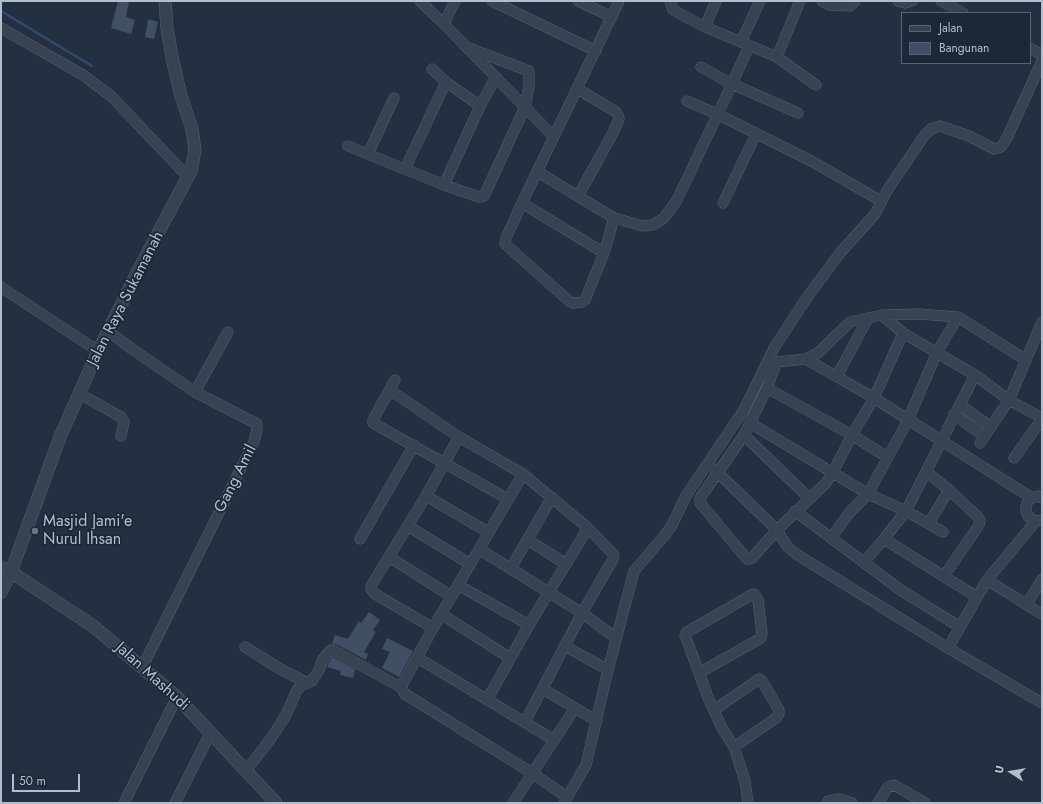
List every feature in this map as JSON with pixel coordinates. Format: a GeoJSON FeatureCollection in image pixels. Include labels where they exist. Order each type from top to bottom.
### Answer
{"type":"FeatureCollection","features":[{"type":"Feature","properties":{"kind":"street","name":"Jalan Raya Sukamanah"},"geometry":{"type":"LineString","coordinates":[[1,592],[6,569],[60,437],[98,351],[191,171],[195,150],[192,129],[181,96],[173,62],[167,28],[165,1]]}},
{"type":"Feature","properties":{"kind":"street"},"geometry":{"type":"LineString","coordinates":[[420,1],[554,137]]}},
{"type":"Feature","properties":{"kind":"street"},"geometry":{"type":"LineString","coordinates":[[444,24],[455,1]]}},
{"type":"Feature","properties":{"kind":"street"},"geometry":{"type":"LineString","coordinates":[[492,1],[596,51]]}},
{"type":"Feature","properties":{"kind":"street"},"geometry":{"type":"LineString","coordinates":[[578,1],[612,18]]}},
{"type":"Feature","properties":{"kind":"street"},"geometry":{"type":"LineString","coordinates":[[614,218],[604,253],[585,300],[578,303],[569,301],[505,244],[506,238],[522,203],[620,1]]}},
{"type":"Feature","properties":{"kind":"street"},"geometry":{"type":"LineString","coordinates":[[670,1],[673,10],[705,27],[777,57],[816,85]]}},
{"type":"Feature","properties":{"kind":"street"},"geometry":{"type":"LineString","coordinates":[[705,27],[716,1]]}},
{"type":"Feature","properties":{"kind":"street"},"geometry":{"type":"LineString","coordinates":[[538,172],[614,218],[643,226],[653,225],[664,218],[677,200],[732,84],[760,1]]}},
{"type":"Feature","properties":{"kind":"street"},"geometry":{"type":"LineString","coordinates":[[777,57],[800,1]]}},
{"type":"Feature","properties":{"kind":"street"},"geometry":{"type":"LineString","coordinates":[[822,1],[830,5],[850,6],[855,1]]}},
{"type":"Feature","properties":{"kind":"street"},"geometry":{"type":"LineString","coordinates":[[898,1],[905,3],[912,1]]}},
{"type":"Feature","properties":{"kind":"street"},"geometry":{"type":"LineString","coordinates":[[941,1],[961,12]]}},
{"type":"Feature","properties":{"kind":"street"},"geometry":{"type":"LineString","coordinates":[[1,28],[83,75],[112,97],[188,177]]}},
{"type":"Feature","properties":{"kind":"street"},"geometry":{"type":"LineString","coordinates":[[348,146],[444,185],[479,197],[484,196],[525,107],[529,86],[529,71],[466,47]]}},
{"type":"Feature","properties":{"kind":"street"},"geometry":{"type":"LineString","coordinates":[[1031,49],[1042,55]]}},
{"type":"Feature","properties":{"kind":"street"},"geometry":{"type":"LineString","coordinates":[[246,771],[272,737],[286,715],[297,690],[302,685],[312,681],[319,670],[323,659],[332,650],[402,688],[405,694],[532,773],[566,800],[586,765],[608,670],[634,571],[672,525],[686,496],[745,408],[774,348],[808,296],[840,254],[875,214],[905,162],[924,136],[931,129],[940,126],[969,136],[994,149],[1001,147],[1007,138],[1042,61]]}},
{"type":"Feature","properties":{"kind":"street"},"geometry":{"type":"LineString","coordinates":[[702,67],[732,84],[798,113]]}},
{"type":"Feature","properties":{"kind":"street"},"geometry":{"type":"LineString","coordinates":[[432,69],[446,82],[480,106]]}},
{"type":"Feature","properties":{"kind":"street"},"geometry":{"type":"LineString","coordinates":[[444,185],[480,106],[496,77]]}},
{"type":"Feature","properties":{"kind":"street"},"geometry":{"type":"LineString","coordinates":[[405,169],[446,82]]}},
{"type":"Feature","properties":{"kind":"street"},"geometry":{"type":"LineString","coordinates":[[578,89],[616,112],[619,119],[613,133],[578,196]]}},
{"type":"Feature","properties":{"kind":"street"},"geometry":{"type":"LineString","coordinates":[[368,154],[394,98]]}},
{"type":"Feature","properties":{"kind":"street"},"geometry":{"type":"LineString","coordinates":[[688,101],[813,162],[881,202]]}},
{"type":"Feature","properties":{"kind":"street"},"geometry":{"type":"LineString","coordinates":[[723,204],[756,134]]}},
{"type":"Feature","properties":{"kind":"street"},"geometry":{"type":"LineString","coordinates":[[522,203],[604,253]]}},
{"type":"Feature","properties":{"kind":"street"},"geometry":{"type":"LineString","coordinates":[[1,287],[98,351]]}},
{"type":"Feature","properties":{"kind":"street"},"geometry":{"type":"LineString","coordinates":[[903,333],[874,398],[826,483],[808,498],[752,558],[747,559],[700,501],[700,498],[744,435],[778,362],[806,360],[818,353],[850,322],[882,315],[919,314],[958,316],[1026,360]]}},
{"type":"Feature","properties":{"kind":"street"},"geometry":{"type":"LineString","coordinates":[[882,315],[903,333],[975,375],[1009,400],[1042,418],[1014,458]]}},
{"type":"Feature","properties":{"kind":"street"},"geometry":{"type":"LineString","coordinates":[[831,538],[850,512],[868,494],[908,420],[937,352],[958,316]]}},
{"type":"Feature","properties":{"kind":"street"},"geometry":{"type":"LineString","coordinates":[[837,376],[868,318]]}},
{"type":"Feature","properties":{"kind":"street"},"geometry":{"type":"LineString","coordinates":[[957,410],[982,440],[1009,400],[1042,322]]}},
{"type":"Feature","properties":{"kind":"street","name":"Gang Amil"},"geometry":{"type":"LineString","coordinates":[[108,331],[195,392],[257,424],[257,435],[142,668]]}},
{"type":"Feature","properties":{"kind":"street"},"geometry":{"type":"LineString","coordinates":[[195,392],[228,332]]}},
{"type":"Feature","properties":{"kind":"street"},"geometry":{"type":"LineString","coordinates":[[806,360],[874,398],[1037,498]]}},
{"type":"Feature","properties":{"kind":"street"},"geometry":{"type":"LineString","coordinates":[[864,562],[906,511],[975,375]]}},
{"type":"Feature","properties":{"kind":"street"},"geometry":{"type":"LineString","coordinates":[[395,380],[373,420],[373,423],[508,499]]}},
{"type":"Feature","properties":{"kind":"street"},"geometry":{"type":"LineString","coordinates":[[767,388],[852,435],[887,458]]}},
{"type":"Feature","properties":{"kind":"street"},"geometry":{"type":"LineString","coordinates":[[390,390],[459,437],[523,474],[588,528],[614,555],[525,722]]}},
{"type":"Feature","properties":{"kind":"street"},"geometry":{"type":"LineString","coordinates":[[80,394],[121,417],[124,422],[121,436]]}},
{"type":"Feature","properties":{"kind":"street"},"geometry":{"type":"LineString","coordinates":[[957,410],[991,427]]}},
{"type":"Feature","properties":{"kind":"street"},"geometry":{"type":"LineString","coordinates":[[750,423],[868,494],[906,511],[943,532]]}},
{"type":"Feature","properties":{"kind":"street"},"geometry":{"type":"LineString","coordinates":[[744,435],[808,498]]}},
{"type":"Feature","properties":{"kind":"street"},"geometry":{"type":"LineString","coordinates":[[432,628],[375,594],[372,591],[371,586],[426,496],[459,437]]}},
{"type":"Feature","properties":{"kind":"street"},"geometry":{"type":"LineString","coordinates":[[360,539],[414,445]]}},
{"type":"Feature","properties":{"kind":"street"},"geometry":{"type":"LineString","coordinates":[[708,464],[777,530],[787,546],[796,554],[1042,704]]}},
{"type":"Feature","properties":{"kind":"street"},"geometry":{"type":"LineString","coordinates":[[926,472],[949,490],[977,516],[980,523],[944,576]]}},
{"type":"Feature","properties":{"kind":"street"},"geometry":{"type":"LineString","coordinates":[[402,688],[402,685],[418,658],[432,628],[523,474]]}},
{"type":"Feature","properties":{"kind":"street"},"geometry":{"type":"LineString","coordinates":[[929,523],[949,490]]}},
{"type":"Feature","properties":{"kind":"street"},"geometry":{"type":"LineString","coordinates":[[426,496],[488,532]]}},
{"type":"Feature","properties":{"kind":"street"},"geometry":{"type":"LineString","coordinates":[[511,568],[552,497]]}},
{"type":"Feature","properties":{"kind":"street"},"geometry":{"type":"LineString","coordinates":[[1037,498],[1028,501],[1026,511],[1032,520],[1039,521]]}},
{"type":"Feature","properties":{"kind":"street"},"geometry":{"type":"LineString","coordinates":[[795,512],[902,591],[960,627]]}},
{"type":"Feature","properties":{"kind":"street"},"geometry":{"type":"LineString","coordinates":[[948,648],[987,580],[1039,521]]}},
{"type":"Feature","properties":{"kind":"street"},"geometry":{"type":"LineString","coordinates":[[408,526],[470,564]]}},
{"type":"Feature","properties":{"kind":"street"},"geometry":{"type":"LineString","coordinates":[[487,700],[529,625],[588,528]]}},
{"type":"Feature","properties":{"kind":"street"},"geometry":{"type":"LineString","coordinates":[[884,539],[977,597]]}},
{"type":"Feature","properties":{"kind":"street"},"geometry":{"type":"LineString","coordinates":[[528,540],[566,564]]}},
{"type":"Feature","properties":{"kind":"street"},"geometry":{"type":"LineString","coordinates":[[479,549],[582,613],[616,638]]}},
{"type":"Feature","properties":{"kind":"street"},"geometry":{"type":"LineString","coordinates":[[389,557],[451,596]]}},
{"type":"Feature","properties":{"kind":"street","name":"Jalan Mashudi"},"geometry":{"type":"LineString","coordinates":[[6,569],[93,626],[177,697],[276,803]]}},
{"type":"Feature","properties":{"kind":"street"},"geometry":{"type":"LineString","coordinates":[[1027,604],[1042,579]]}},
{"type":"Feature","properties":{"kind":"street"},"geometry":{"type":"LineString","coordinates":[[987,580],[1042,614]]}},
{"type":"Feature","properties":{"kind":"street"},"geometry":{"type":"LineString","coordinates":[[458,585],[529,625]]}},
{"type":"Feature","properties":{"kind":"street"},"geometry":{"type":"LineString","coordinates":[[699,673],[760,638],[762,633],[758,600],[755,595],[753,594],[686,634],[702,683],[722,728],[734,748],[746,781],[748,803]]}},
{"type":"Feature","properties":{"kind":"street"},"geometry":{"type":"LineString","coordinates":[[441,614],[510,658]]}},
{"type":"Feature","properties":{"kind":"street"},"geometry":{"type":"LineString","coordinates":[[565,646],[608,670]]}},
{"type":"Feature","properties":{"kind":"street"},"geometry":{"type":"LineString","coordinates":[[245,648],[282,670],[308,683]]}},
{"type":"Feature","properties":{"kind":"street"},"geometry":{"type":"LineString","coordinates":[[418,658],[554,740]]}},
{"type":"Feature","properties":{"kind":"street"},"geometry":{"type":"LineString","coordinates":[[714,710],[759,679],[762,681],[779,710],[779,714],[776,718],[734,748]]}},
{"type":"Feature","properties":{"kind":"street"},"geometry":{"type":"LineString","coordinates":[[542,689],[597,721]]}},
{"type":"Feature","properties":{"kind":"street"},"geometry":{"type":"LineString","coordinates":[[124,803],[177,697]]}},
{"type":"Feature","properties":{"kind":"street"},"geometry":{"type":"LineString","coordinates":[[513,803],[575,708]]}},
{"type":"Feature","properties":{"kind":"street"},"geometry":{"type":"LineString","coordinates":[[175,803],[211,732]]}},
{"type":"Feature","properties":{"kind":"street"},"geometry":{"type":"LineString","coordinates":[[878,803],[888,787],[894,785],[924,803]]}},
{"type":"Feature","properties":{"kind":"street"},"geometry":{"type":"LineString","coordinates":[[827,803],[828,801],[840,799],[852,803]]}},
{"type":"Feature","properties":{"kind":"building"},"geometry":{"type":"Polygon","coordinates":[[[118,1],[129,1],[126,17],[135,20],[131,34],[111,28],[118,1]]]}},
{"type":"Feature","properties":{"kind":"building"},"geometry":{"type":"Polygon","coordinates":[[[148,19],[158,22],[154,39],[145,37],[148,19]]]}},
{"type":"Feature","properties":{"kind":"building"},"geometry":{"type":"Polygon","coordinates":[[[369,612],[380,620],[373,630],[376,632],[364,652],[368,654],[366,660],[338,645],[332,644],[335,635],[348,639],[359,621],[361,623],[369,612]]]}},
{"type":"Feature","properties":{"kind":"building"},"geometry":{"type":"Polygon","coordinates":[[[387,638],[413,651],[399,677],[382,668],[390,652],[382,649],[387,638]]]}},
{"type":"Feature","properties":{"kind":"building"},"geometry":{"type":"Polygon","coordinates":[[[333,657],[355,669],[353,678],[340,675],[341,671],[327,667],[333,657]]]}},
{"type":"Feature","properties":{"kind":"waterway"},"geometry":{"type":"LineString","coordinates":[[1,11],[92,66]]}},
{"type":"Feature","properties":{"kind":"place","name":"Masjid Jami'e Nurul Ihsan"},"geometry":{"type":"Point","coordinates":[35,531]}}]}
